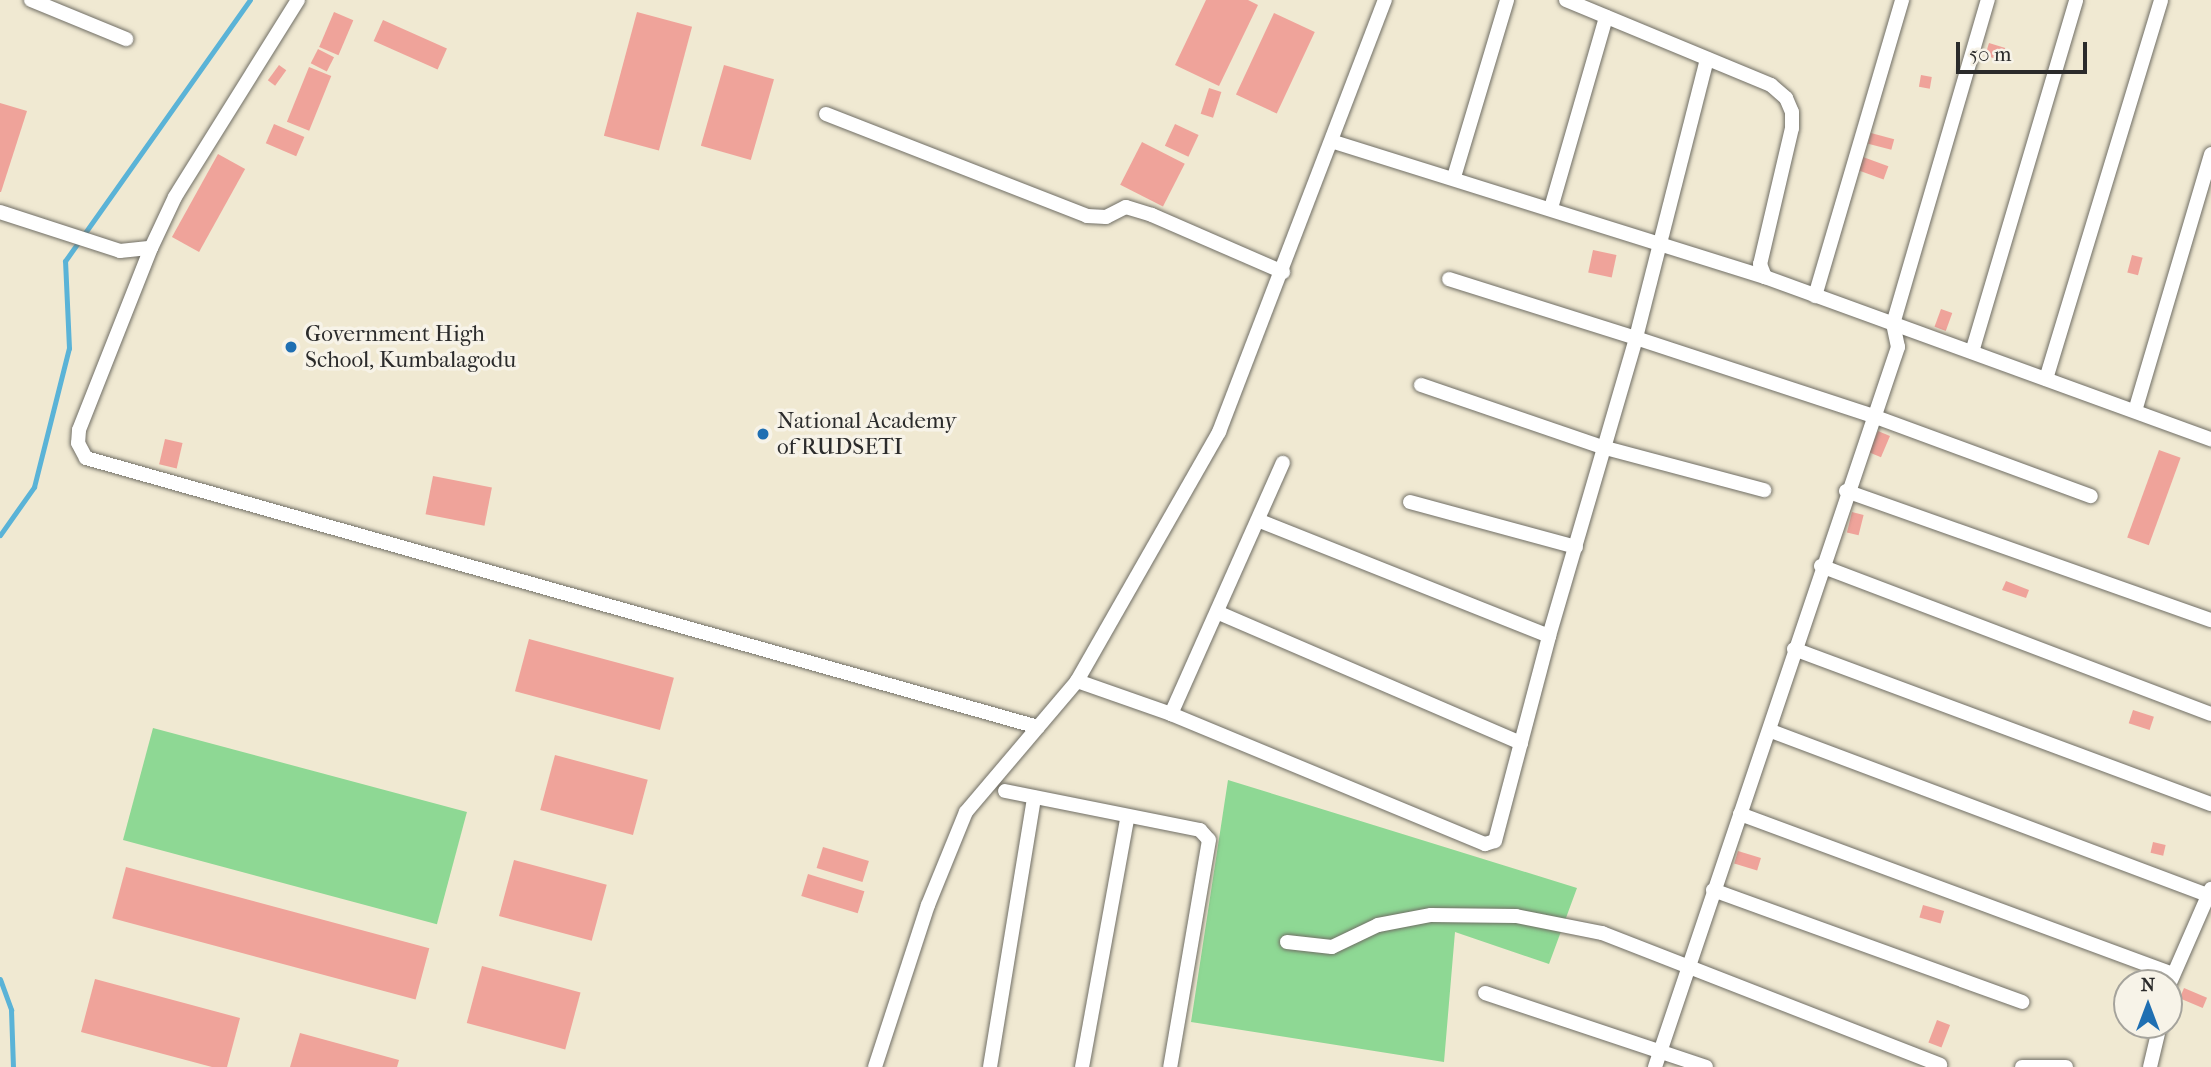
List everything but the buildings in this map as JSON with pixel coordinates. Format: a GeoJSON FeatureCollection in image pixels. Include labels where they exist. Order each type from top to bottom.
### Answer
{"type":"FeatureCollection","features":[{"type":"Feature","properties":{"kind":"street"},"geometry":{"type":"LineString","coordinates":[[31,0],[126,39]]}},
{"type":"Feature","properties":{"kind":"street"},"geometry":{"type":"LineString","coordinates":[[298,0],[175,197],[151,248],[79,430],[78,443],[86,458],[1038,727]]}},
{"type":"Feature","properties":{"kind":"street"},"geometry":{"type":"LineString","coordinates":[[875,1067],[929,905],[966,811],[1077,681],[1219,432],[1334,142],[1385,0]]}},
{"type":"Feature","properties":{"kind":"street"},"geometry":{"type":"LineString","coordinates":[[1454,177],[1507,0]]}},
{"type":"Feature","properties":{"kind":"street"},"geometry":{"type":"LineString","coordinates":[[1566,0],[1771,85],[1786,98],[1792,112],[1760,264],[1765,277]]}},
{"type":"Feature","properties":{"kind":"street"},"geometry":{"type":"LineString","coordinates":[[1815,296],[1902,0]]}},
{"type":"Feature","properties":{"kind":"street"},"geometry":{"type":"LineString","coordinates":[[1655,1067],[1686,966],[1771,731],[1794,649],[1846,491],[1898,347],[1893,324],[1989,0]]}},
{"type":"Feature","properties":{"kind":"street"},"geometry":{"type":"LineString","coordinates":[[1972,352],[2076,0]]}},
{"type":"Feature","properties":{"kind":"street"},"geometry":{"type":"LineString","coordinates":[[2046,379],[2161,0]]}},
{"type":"Feature","properties":{"kind":"street"},"geometry":{"type":"LineString","coordinates":[[1551,208],[1606,17]]}},
{"type":"Feature","properties":{"kind":"street"},"geometry":{"type":"LineString","coordinates":[[1077,681],[1171,714],[1485,844],[1495,841],[1549,636],[1636,338],[1707,59]]}},
{"type":"Feature","properties":{"kind":"street"},"geometry":{"type":"LineString","coordinates":[[826,114],[1087,216],[1106,217],[1126,207],[1152,215],[1283,272]]}},
{"type":"Feature","properties":{"kind":"street"},"geometry":{"type":"LineString","coordinates":[[1334,142],[1454,177],[1765,277],[2210,437]]}},
{"type":"Feature","properties":{"kind":"street"},"geometry":{"type":"LineString","coordinates":[[2135,411],[2211,154]]}},
{"type":"Feature","properties":{"kind":"street"},"geometry":{"type":"LineString","coordinates":[[0,212],[39,222],[120,251],[151,248]]}},
{"type":"Feature","properties":{"kind":"street"},"geometry":{"type":"LineString","coordinates":[[1449,279],[1873,416],[2091,496]]}},
{"type":"Feature","properties":{"kind":"street"},"geometry":{"type":"LineString","coordinates":[[1421,385],[1602,447],[1764,490]]}},
{"type":"Feature","properties":{"kind":"street"},"geometry":{"type":"LineString","coordinates":[[1171,714],[1260,521],[1283,463]]}},
{"type":"Feature","properties":{"kind":"street"},"geometry":{"type":"LineString","coordinates":[[1846,491],[2211,620]]}},
{"type":"Feature","properties":{"kind":"street"},"geometry":{"type":"LineString","coordinates":[[1410,502],[1576,547]]}},
{"type":"Feature","properties":{"kind":"street"},"geometry":{"type":"LineString","coordinates":[[1260,521],[1549,636]]}},
{"type":"Feature","properties":{"kind":"street"},"geometry":{"type":"LineString","coordinates":[[1821,566],[2211,714]]}},
{"type":"Feature","properties":{"kind":"street"},"geometry":{"type":"LineString","coordinates":[[1219,612],[1521,743]]}},
{"type":"Feature","properties":{"kind":"street"},"geometry":{"type":"LineString","coordinates":[[1794,649],[2211,804]]}},
{"type":"Feature","properties":{"kind":"street"},"geometry":{"type":"LineString","coordinates":[[1771,731],[2210,892],[2175,969]]}},
{"type":"Feature","properties":{"kind":"street"},"geometry":{"type":"LineString","coordinates":[[1005,791],[1127,819],[1200,830],[1209,840],[1170,1067]]}},
{"type":"Feature","properties":{"kind":"street"},"geometry":{"type":"LineString","coordinates":[[990,1067],[1034,799]]}},
{"type":"Feature","properties":{"kind":"street"},"geometry":{"type":"LineString","coordinates":[[1740,814],[2142,969]]}},
{"type":"Feature","properties":{"kind":"street"},"geometry":{"type":"LineString","coordinates":[[1082,1067],[1127,819]]}},
{"type":"Feature","properties":{"kind":"street"},"geometry":{"type":"LineString","coordinates":[[1713,890],[2022,1002]]}},
{"type":"Feature","properties":{"kind":"street"},"geometry":{"type":"LineString","coordinates":[[1287,942],[1332,947],[1378,925],[1431,915],[1516,916],[1602,933],[1940,1065]]}},
{"type":"Feature","properties":{"kind":"street"},"geometry":{"type":"LineString","coordinates":[[1485,993],[1706,1067]]}},
{"type":"Feature","properties":{"kind":"street"},"geometry":{"type":"LineString","coordinates":[[2150,1067],[2157,1039]]}},
{"type":"Feature","properties":{"kind":"street"},"geometry":{"type":"LineString","coordinates":[[2022,1067],[2066,1067]]}},
{"type":"Feature","properties":{"kind":"green space"},"geometry":{"type":"Polygon","coordinates":[[[153,728],[467,812],[437,924],[123,840],[153,728]]]}},
{"type":"Feature","properties":{"kind":"green space"},"geometry":{"type":"Polygon","coordinates":[[[1228,780],[1577,888],[1549,964],[1455,932],[1444,1062],[1191,1022],[1228,780]]]}},
{"type":"Feature","properties":{"kind":"waterway"},"geometry":{"type":"LineString","coordinates":[[0,535],[34,487],[69,348],[65,261],[250,0]]}},
{"type":"Feature","properties":{"kind":"waterway"},"geometry":{"type":"LineString","coordinates":[[0,979],[11,1010],[13,1067]]}},
{"type":"Feature","properties":{"kind":"place","name":"Government High School, Kumbalagodu"},"geometry":{"type":"Point","coordinates":[291,347]}},
{"type":"Feature","properties":{"kind":"place","name":"National Academy of RUDSETI"},"geometry":{"type":"Point","coordinates":[763,434]}}]}
